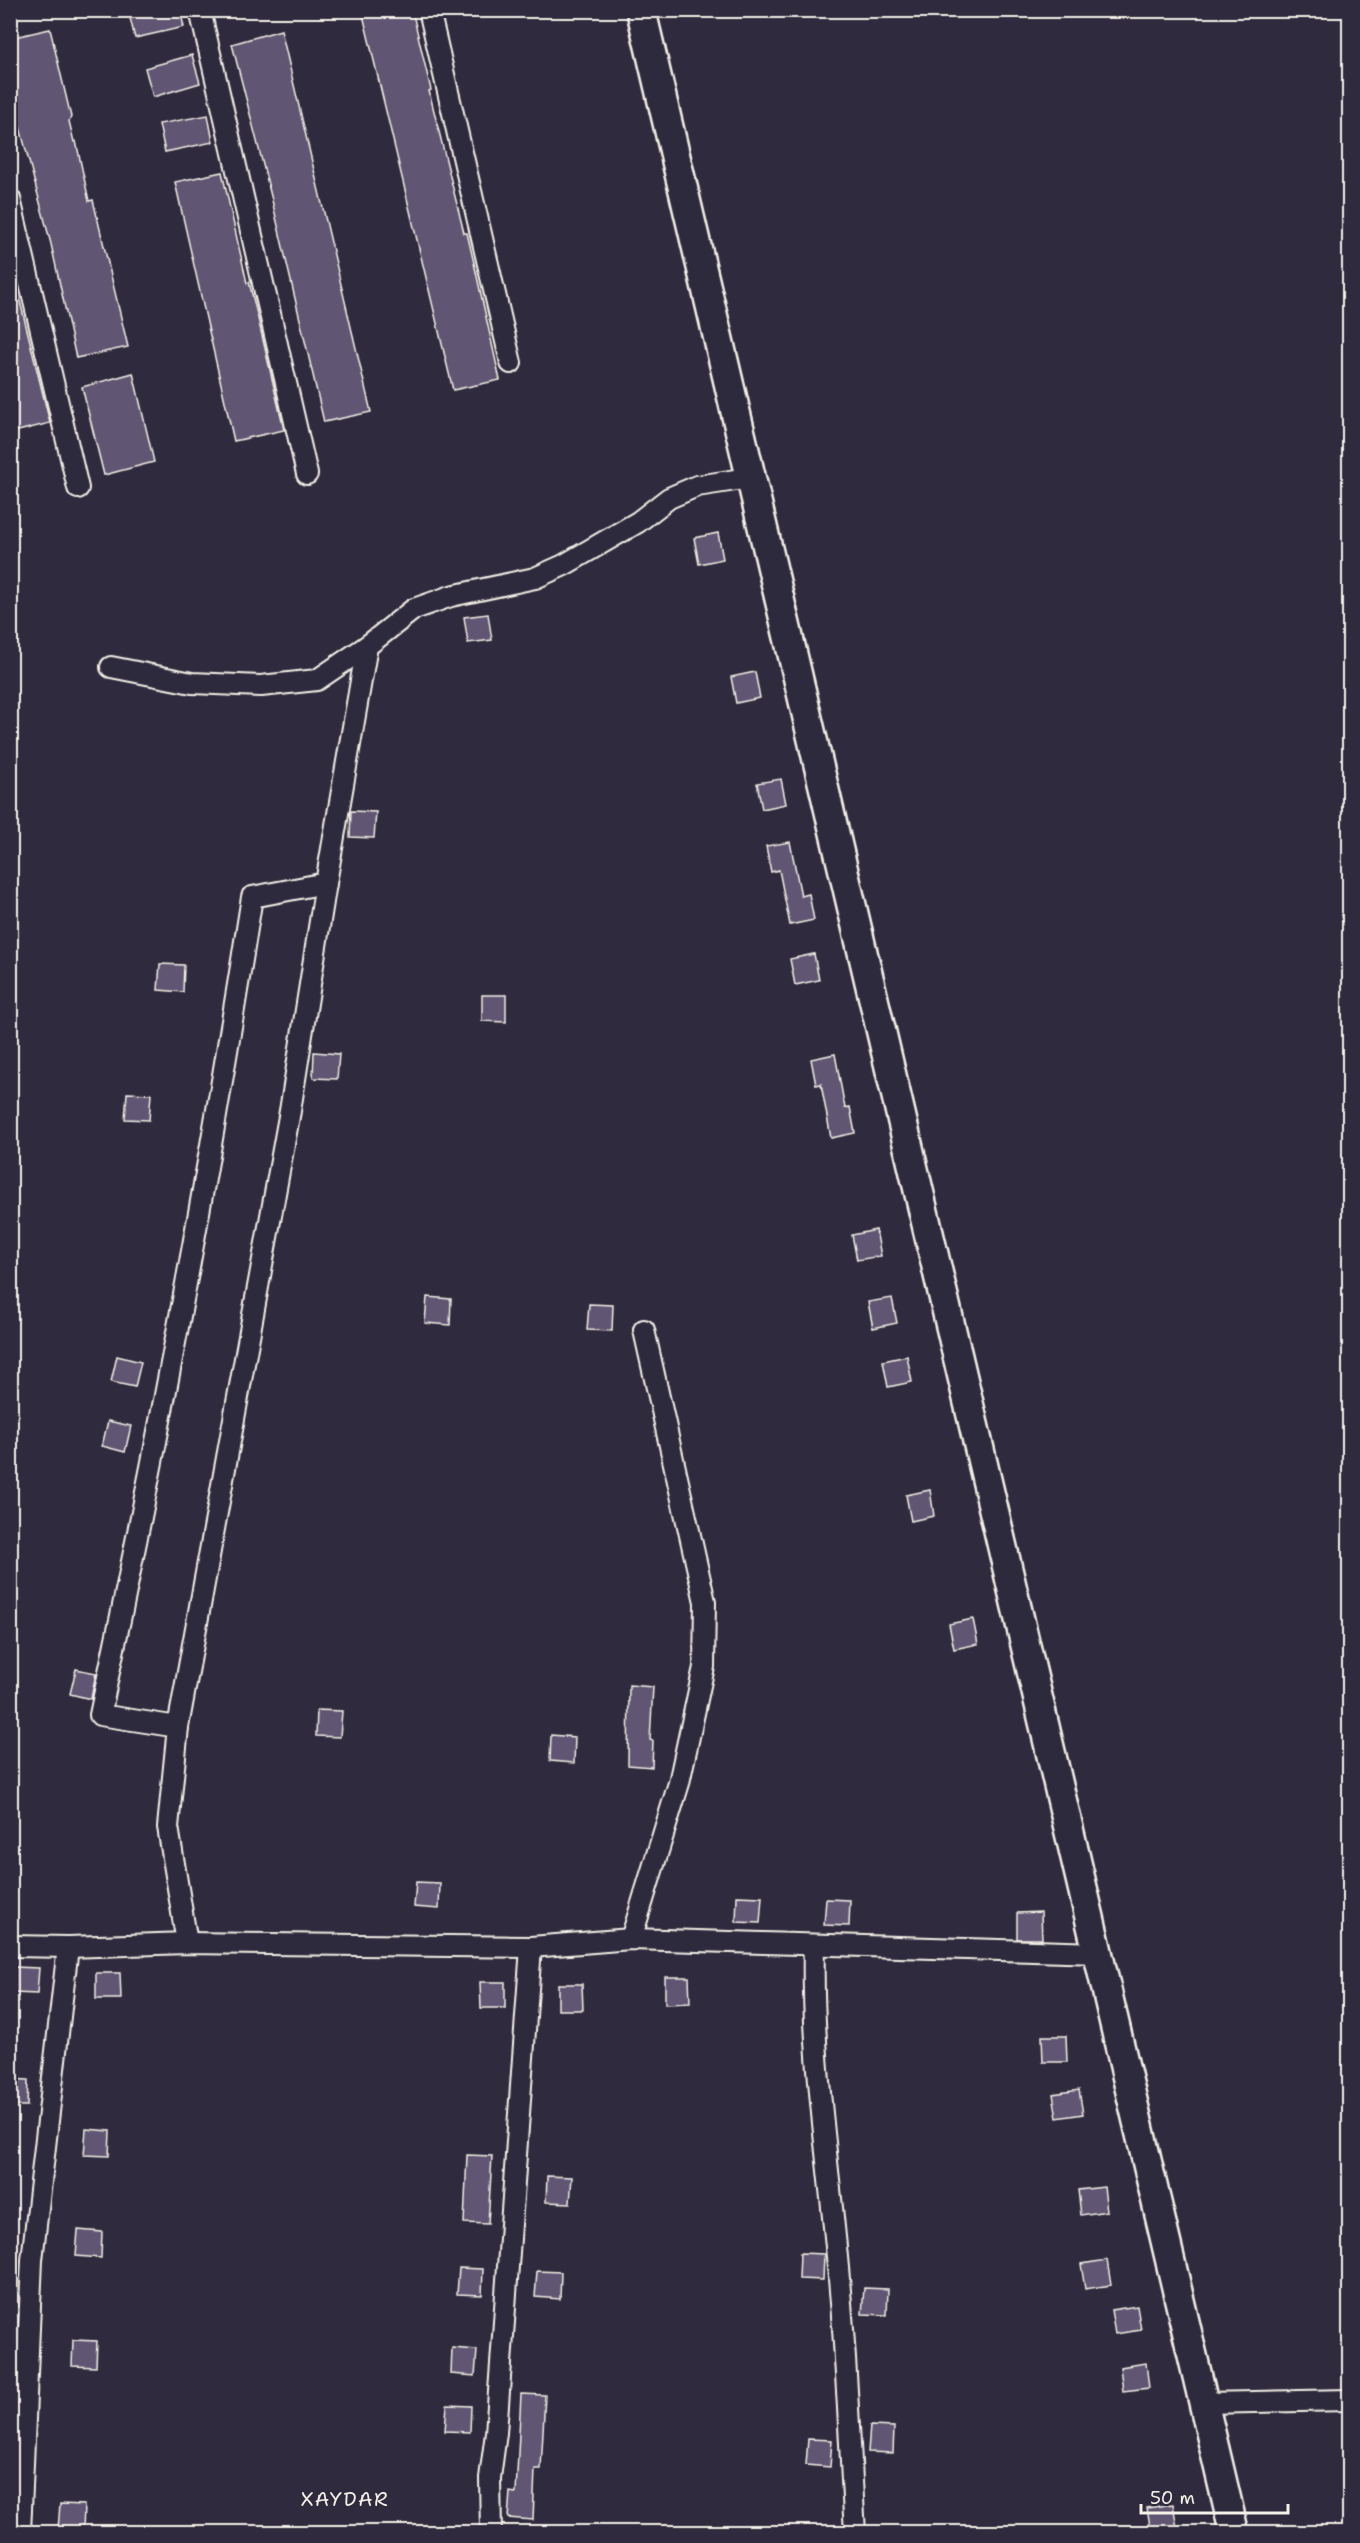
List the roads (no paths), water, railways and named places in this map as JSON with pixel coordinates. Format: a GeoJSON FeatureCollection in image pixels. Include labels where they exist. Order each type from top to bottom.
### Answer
{"type":"FeatureCollection","features":[{"type":"Feature","properties":{"kind":"main road"},"geometry":{"type":"LineString","coordinates":[[641,10],[749,478],[1234,2532]]}},
{"type":"Feature","properties":{"kind":"street"},"geometry":{"type":"LineString","coordinates":[[200,10],[307,474]]}},
{"type":"Feature","properties":{"kind":"street"},"geometry":{"type":"LineString","coordinates":[[429,10],[511,363]]}},
{"type":"Feature","properties":{"kind":"street"},"geometry":{"type":"LineString","coordinates":[[10,199],[78,488]]}},
{"type":"Feature","properties":{"kind":"street"},"geometry":{"type":"LineString","coordinates":[[111,667],[192,683],[261,686],[317,680],[414,609],[451,596],[535,578],[564,566],[638,522],[669,498],[697,486],[749,478]]}},
{"type":"Feature","properties":{"kind":"street"},"geometry":{"type":"LineString","coordinates":[[187,1943],[168,1827],[178,1727],[290,1111],[367,645]]}},
{"type":"Feature","properties":{"kind":"street"},"geometry":{"type":"LineString","coordinates":[[178,1727],[100,1715],[153,1462],[231,1029],[252,897],[326,883]]}},
{"type":"Feature","properties":{"kind":"street"},"geometry":{"type":"LineString","coordinates":[[632,1939],[679,1783],[704,1667],[705,1602],[644,1330]]}},
{"type":"Feature","properties":{"kind":"street"},"geometry":{"type":"LineString","coordinates":[[10,1946],[68,1947],[187,1943],[531,1947],[632,1939],[1098,1953]]}},
{"type":"Feature","properties":{"kind":"street"},"geometry":{"type":"LineString","coordinates":[[814,1946],[813,2003],[819,2090],[840,2290],[855,2532]]}},
{"type":"Feature","properties":{"kind":"street"},"geometry":{"type":"LineString","coordinates":[[20,2532],[32,2260],[68,1947]]}},
{"type":"Feature","properties":{"kind":"street"},"geometry":{"type":"LineString","coordinates":[[491,2532],[490,2478],[496,2433],[531,1947]]}},
{"type":"Feature","properties":{"kind":"street"},"geometry":{"type":"LineString","coordinates":[[1204,2403],[1350,2400]]}},
{"type":"Feature","properties":{"kind":"district","name":"XAYDAR"},"geometry":{"type":"Point","coordinates":[345,2499]}}]}
